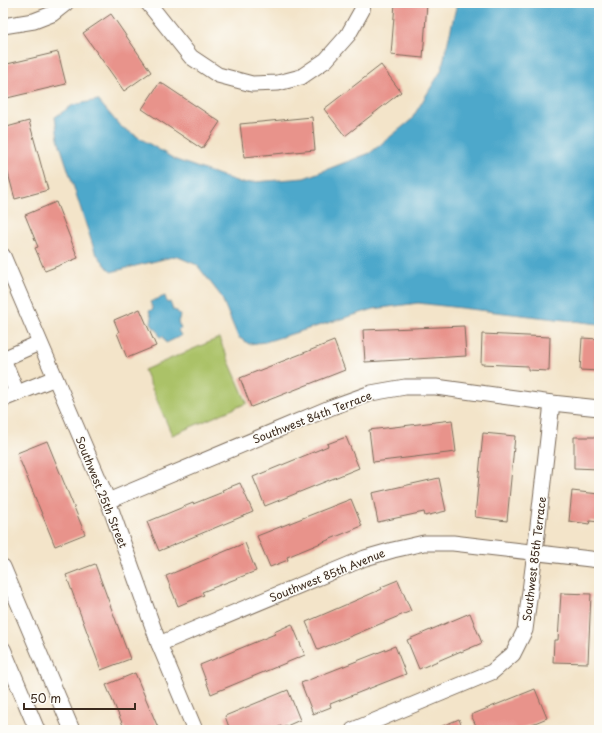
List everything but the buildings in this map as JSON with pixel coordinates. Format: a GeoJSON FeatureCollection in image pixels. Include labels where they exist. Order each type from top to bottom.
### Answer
{"type":"FeatureCollection","features":[{"type":"Feature","properties":{"kind":"street"},"geometry":{"type":"LineString","coordinates":[[3,26],[34,21],[52,14],[66,3]]}},
{"type":"Feature","properties":{"kind":"street"},"geometry":{"type":"LineString","coordinates":[[148,3],[192,57],[218,75],[252,84],[278,83],[301,76],[326,60],[348,35],[362,10],[363,3]]}},
{"type":"Feature","properties":{"kind":"street","name":"Southwest 25th Street"},"geometry":{"type":"LineString","coordinates":[[3,256],[108,501],[159,644],[195,730]]}},
{"type":"Feature","properties":{"kind":"street"},"geometry":{"type":"LineString","coordinates":[[17,393],[3,359],[39,343]]}},
{"type":"Feature","properties":{"kind":"street"},"geometry":{"type":"LineString","coordinates":[[3,399],[55,378]]}},
{"type":"Feature","properties":{"kind":"street","name":"Southwest 84th Terrace"},"geometry":{"type":"LineString","coordinates":[[108,501],[332,406],[371,393],[405,387],[436,387],[599,408]]}},
{"type":"Feature","properties":{"kind":"street","name":"Southwest 85th Terrace"},"geometry":{"type":"LineString","coordinates":[[353,730],[492,672],[513,654],[525,630],[552,403]]}},
{"type":"Feature","properties":{"kind":"street","name":"Southwest 85th Avenue"},"geometry":{"type":"LineString","coordinates":[[159,644],[365,558],[424,543],[453,543],[599,560]]}},
{"type":"Feature","properties":{"kind":"street"},"geometry":{"type":"LineString","coordinates":[[3,567],[72,730]]}},
{"type":"Feature","properties":{"kind":"street"},"geometry":{"type":"LineString","coordinates":[[3,649],[37,730]]}},
{"type":"Feature","properties":{"kind":"green space"},"geometry":{"type":"Polygon","coordinates":[[[219,338],[247,403],[172,435],[144,370],[219,338]]]}},
{"type":"Feature","properties":{"kind":"water"},"geometry":{"type":"Polygon","coordinates":[[[457,3],[599,3],[599,324],[418,303],[374,309],[265,342],[249,344],[238,337],[221,296],[197,265],[176,256],[111,272],[95,252],[58,139],[55,117],[73,105],[98,100],[120,126],[176,160],[242,183],[304,178],[370,153],[411,120],[441,71],[457,3]]]}},
{"type":"Feature","properties":{"kind":"water"},"geometry":{"type":"Polygon","coordinates":[[[165,296],[167,303],[170,302],[173,310],[177,311],[180,316],[178,322],[181,329],[178,330],[181,336],[166,343],[163,336],[160,337],[157,330],[153,327],[151,323],[152,318],[149,311],[153,309],[150,302],[165,296]]]}}]}
